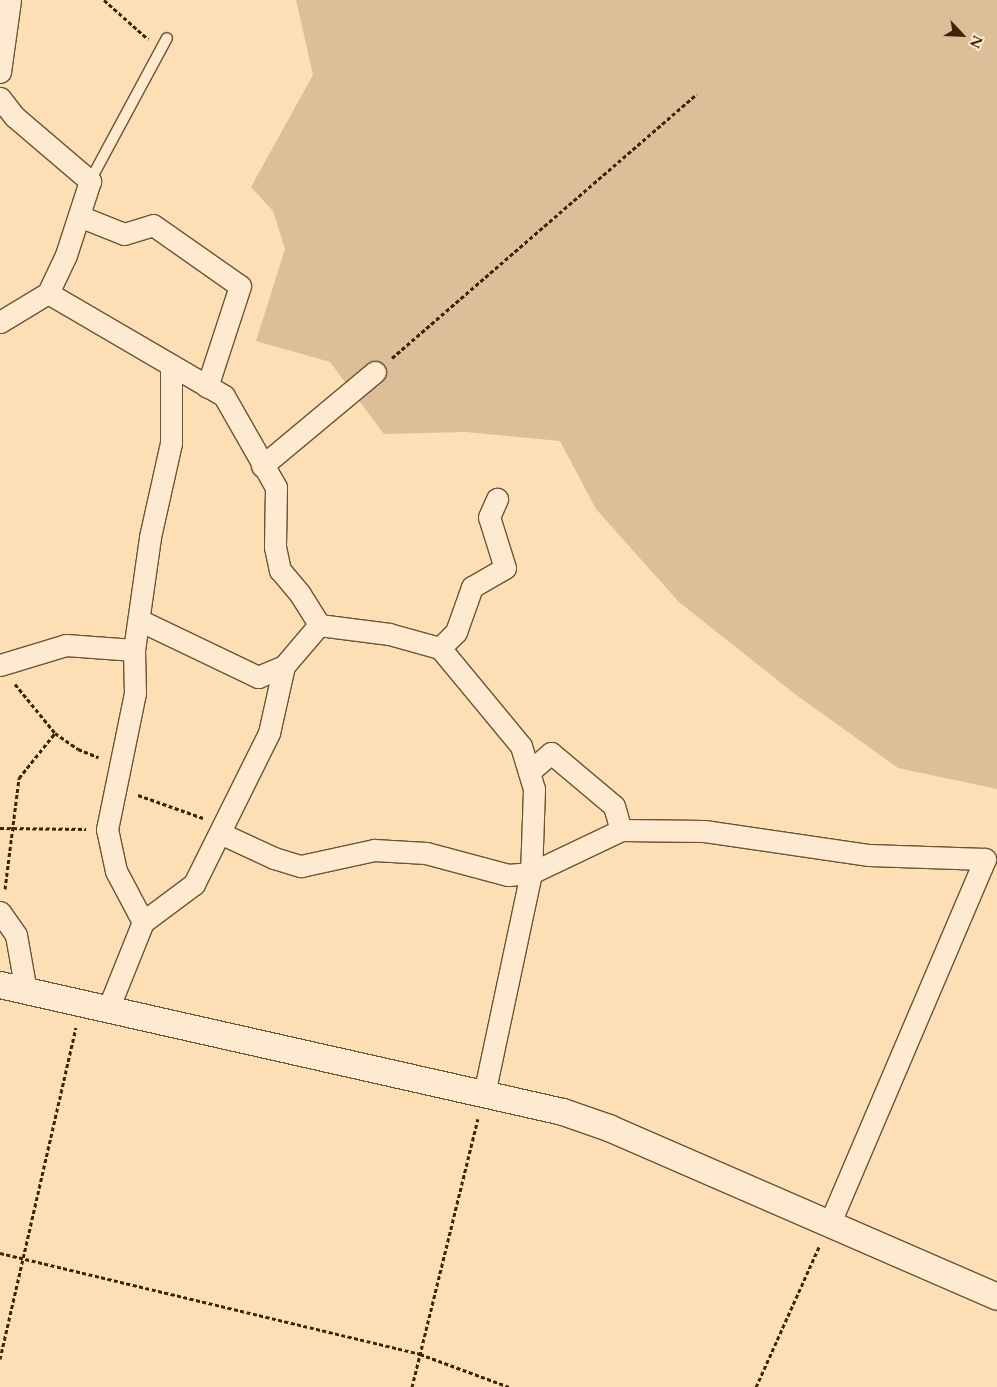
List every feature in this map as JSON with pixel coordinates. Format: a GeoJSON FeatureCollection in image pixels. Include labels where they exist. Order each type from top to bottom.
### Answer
{"type":"FeatureCollection","features":[{"type":"Feature","properties":{"kind":"street"},"geometry":{"type":"LineString","coordinates":[[0,72],[10,0]]}},
{"type":"Feature","properties":{"kind":"street"},"geometry":{"type":"LineString","coordinates":[[0,98],[16,117],[90,181],[66,255],[48,293],[0,322]]}},
{"type":"Feature","properties":{"kind":"street"},"geometry":{"type":"LineString","coordinates":[[79,216],[124,234],[153,225],[240,286],[207,387]]}},
{"type":"Feature","properties":{"kind":"street"},"geometry":{"type":"LineString","coordinates":[[48,293],[170,367],[224,396],[262,466],[276,487],[274,547],[280,570],[300,594],[319,626]]}},
{"type":"Feature","properties":{"kind":"street"},"geometry":{"type":"LineString","coordinates":[[143,922],[116,871],[106,829],[117,790],[135,693],[134,650],[150,537],[172,443],[170,367]]}},
{"type":"Feature","properties":{"kind":"street"},"geometry":{"type":"LineString","coordinates":[[262,466],[376,372]]}},
{"type":"Feature","properties":{"kind":"street"},"geometry":{"type":"LineString","coordinates":[[440,648],[456,632],[472,587],[505,568],[489,517],[497,499]]}},
{"type":"Feature","properties":{"kind":"street"},"geometry":{"type":"LineString","coordinates":[[139,620],[258,677],[284,666],[319,626]]}},
{"type":"Feature","properties":{"kind":"street"},"geometry":{"type":"LineString","coordinates":[[319,626],[389,634],[440,648],[521,746],[534,790],[531,873],[484,1094]]}},
{"type":"Feature","properties":{"kind":"street"},"geometry":{"type":"LineString","coordinates":[[1,664],[66,645],[134,650]]}},
{"type":"Feature","properties":{"kind":"street"},"geometry":{"type":"LineString","coordinates":[[108,1009],[143,922],[194,884],[269,733],[284,666]]}},
{"type":"Feature","properties":{"kind":"street"},"geometry":{"type":"LineString","coordinates":[[529,772],[551,753],[614,806],[620,830]]}},
{"type":"Feature","properties":{"kind":"street"},"geometry":{"type":"LineString","coordinates":[[220,832],[274,858],[301,866],[374,850],[426,853],[508,875],[531,873],[620,830],[704,831],[869,855],[985,859],[829,1224]]}},
{"type":"Feature","properties":{"kind":"street"},"geometry":{"type":"LineString","coordinates":[[2,902],[16,935],[26,991]]}},
{"type":"Feature","properties":{"kind":"street"},"geometry":{"type":"LineString","coordinates":[[0,984],[563,1112],[609,1128],[997,1297]]}},
{"type":"Feature","properties":{"kind":"lane"},"geometry":{"type":"LineString","coordinates":[[90,181],[167,38]]}},
{"type":"Feature","properties":{"kind":"path"},"geometry":{"type":"LineString","coordinates":[[104,0],[161,50]]}},
{"type":"Feature","properties":{"kind":"path"},"geometry":{"type":"LineString","coordinates":[[376,372],[697,94]]}},
{"type":"Feature","properties":{"kind":"path"},"geometry":{"type":"LineString","coordinates":[[1,664],[21,694],[55,734],[78,749],[122,766]]}},
{"type":"Feature","properties":{"kind":"path"},"geometry":{"type":"LineString","coordinates":[[2,902],[19,778],[55,734]]}},
{"type":"Feature","properties":{"kind":"path"},"geometry":{"type":"LineString","coordinates":[[117,790],[151,798],[205,819],[220,832]]}},
{"type":"Feature","properties":{"kind":"path"},"geometry":{"type":"LineString","coordinates":[[0,828],[106,829]]}},
{"type":"Feature","properties":{"kind":"path"},"geometry":{"type":"LineString","coordinates":[[0,1358],[82,1003]]}},
{"type":"Feature","properties":{"kind":"path"},"geometry":{"type":"LineString","coordinates":[[412,1387],[484,1094]]}},
{"type":"Feature","properties":{"kind":"path"},"geometry":{"type":"LineString","coordinates":[[756,1387],[829,1224]]}},
{"type":"Feature","properties":{"kind":"path"},"geometry":{"type":"LineString","coordinates":[[0,1253],[420,1354],[509,1387]]}},
{"type":"Feature","properties":{"kind":"shaded area"},"geometry":{"type":"Polygon","coordinates":[[[296,0],[997,0],[997,789],[898,768],[795,694],[679,602],[596,509],[560,441],[466,432],[384,434],[330,362],[256,341],[285,249],[273,211],[251,187],[313,75],[296,0]]]}}]}
